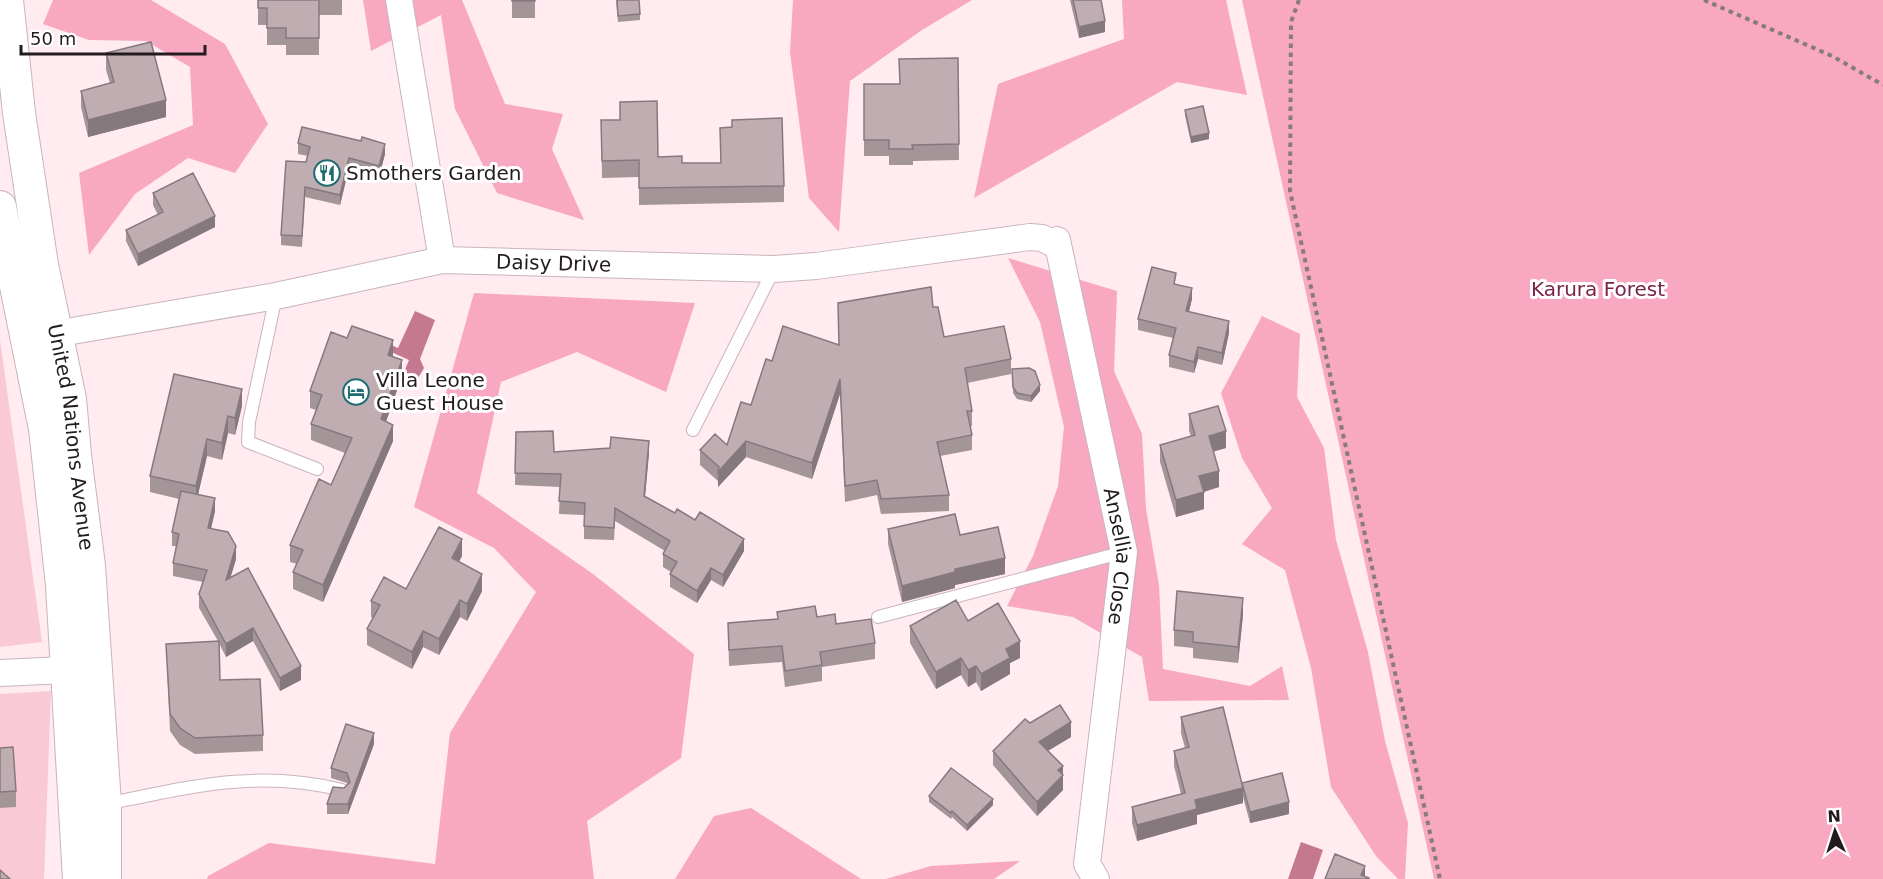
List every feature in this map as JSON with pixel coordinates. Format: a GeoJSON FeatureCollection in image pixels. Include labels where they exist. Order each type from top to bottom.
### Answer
{"type":"FeatureCollection","features":[{"type":"Feature","properties":{"kind":"street","name":"United Nations Avenue"},"geometry":{"type":"LineString","coordinates":[[8,0],[19,113],[48,344]]}},
{"type":"Feature","properties":{"kind":"street"},"geometry":{"type":"LineString","coordinates":[[399,0],[442,260]]}},
{"type":"Feature","properties":{"kind":"street","name":"United Nations Avenue"},"geometry":{"type":"LineString","coordinates":[[0,207],[48,344],[70,399],[89,566],[81,669],[79,879]]}},
{"type":"Feature","properties":{"kind":"street","name":"Daisy Drive"},"geometry":{"type":"LineString","coordinates":[[48,344],[442,260],[774,269],[816,266],[1030,237],[1042,238],[1054,244]]}},
{"type":"Feature","properties":{"kind":"street","name":"Ansellia Close"},"geometry":{"type":"LineString","coordinates":[[1054,244],[1057,240],[1124,552],[1087,864],[1096,879]]}},
{"type":"Feature","properties":{"kind":"street","name":"United Nations Avenue"},"geometry":{"type":"LineString","coordinates":[[81,669],[105,804],[105,879]]}},
{"type":"Feature","properties":{"kind":"street"},"geometry":{"type":"LineString","coordinates":[[0,673],[81,669]]}},
{"type":"Feature","properties":{"kind":"lane"},"geometry":{"type":"LineString","coordinates":[[693,430],[774,269]]}},
{"type":"Feature","properties":{"kind":"lane"},"geometry":{"type":"LineString","coordinates":[[276,296],[249,422],[248,442],[317,469]]}},
{"type":"Feature","properties":{"kind":"lane"},"geometry":{"type":"LineString","coordinates":[[879,617],[1124,552]]}},
{"type":"Feature","properties":{"kind":"lane"},"geometry":{"type":"LineString","coordinates":[[105,804],[226,781],[304,781],[342,790]]}},
{"type":"Feature","properties":{"kind":"path"},"geometry":{"type":"LineString","coordinates":[[1299,0],[1291,22],[1290,191],[1440,879]]}},
{"type":"Feature","properties":{"kind":"path"},"geometry":{"type":"LineString","coordinates":[[1704,0],[1832,56],[1883,85]]}},
{"type":"Feature","properties":{"kind":"shaded area"},"geometry":{"type":"Polygon","coordinates":[[[415,311],[435,320],[420,359],[424,368],[418,378],[404,372],[409,360],[389,351],[391,345],[398,348],[415,311]]]}},
{"type":"Feature","properties":{"kind":"shaded area"},"geometry":{"type":"Polygon","coordinates":[[[0,340],[42,642],[0,647],[0,340]]]}},
{"type":"Feature","properties":{"kind":"shaded area"},"geometry":{"type":"Polygon","coordinates":[[[51,691],[44,879],[0,879],[0,694],[51,691]]]}},
{"type":"Feature","properties":{"kind":"shaded area"},"geometry":{"type":"Polygon","coordinates":[[[1301,842],[1323,850],[1313,879],[1288,879],[1301,842]]]}},
{"type":"Feature","properties":{"kind":"green space"},"geometry":{"type":"Polygon","coordinates":[[[53,0],[151,0],[225,44],[268,124],[235,173],[188,158],[135,194],[89,255],[79,173],[193,125],[190,67],[146,41],[89,40],[43,24],[53,0]]]}},
{"type":"Feature","properties":{"kind":"green space"},"geometry":{"type":"Polygon","coordinates":[[[363,0],[462,0],[505,104],[563,114],[552,149],[584,220],[497,193],[455,109],[441,15],[371,51],[363,0]]]}},
{"type":"Feature","properties":{"kind":"green space"},"geometry":{"type":"Polygon","coordinates":[[[793,0],[972,0],[922,30],[850,81],[839,232],[809,198],[790,52],[793,0]]]}},
{"type":"Feature","properties":{"kind":"green space"},"geometry":{"type":"Polygon","coordinates":[[[1122,0],[1226,0],[1247,95],[1177,82],[974,198],[998,84],[1124,39],[1122,0]]]}},
{"type":"Feature","properties":{"kind":"green space","name":"Karura Forest"},"geometry":{"type":"Polygon","coordinates":[[[1242,0],[1883,0],[1883,879],[1434,879],[1242,0]]]}},
{"type":"Feature","properties":{"kind":"green space"},"geometry":{"type":"Polygon","coordinates":[[[1008,258],[1117,291],[1114,371],[1142,434],[1146,509],[1159,585],[1163,669],[1250,686],[1282,666],[1289,700],[1149,701],[1142,657],[1073,617],[1007,606],[1033,556],[1058,486],[1064,427],[1040,322],[1008,258]]]}},
{"type":"Feature","properties":{"kind":"green space"},"geometry":{"type":"Polygon","coordinates":[[[474,293],[695,303],[666,392],[577,352],[501,382],[477,493],[593,574],[694,654],[681,758],[587,821],[594,879],[207,879],[208,876],[269,843],[435,864],[450,733],[536,592],[494,548],[414,507],[474,293]]]}},
{"type":"Feature","properties":{"kind":"green space"},"geometry":{"type":"Polygon","coordinates":[[[1262,316],[1300,334],[1297,397],[1324,448],[1336,540],[1368,652],[1385,741],[1408,823],[1405,879],[1398,879],[1376,856],[1331,787],[1311,668],[1285,570],[1242,544],[1272,508],[1242,458],[1221,393],[1262,316]]]}},
{"type":"Feature","properties":{"kind":"green space"},"geometry":{"type":"Polygon","coordinates":[[[751,808],[861,879],[675,879],[714,816],[751,808]]]}},
{"type":"Feature","properties":{"kind":"green space"},"geometry":{"type":"Polygon","coordinates":[[[1020,861],[994,879],[886,879],[931,866],[1020,861]]]}},
{"type":"Feature","properties":{"kind":"building"},"geometry":{"type":"Polygon","coordinates":[[[258,0],[319,0],[319,38],[286,38],[286,28],[267,28],[267,8],[258,8],[258,0]]]}},
{"type":"Feature","properties":{"kind":"building"},"geometry":{"type":"Polygon","coordinates":[[[535,0],[535,1],[512,1],[535,0]]]}},
{"type":"Feature","properties":{"kind":"building"},"geometry":{"type":"Polygon","coordinates":[[[617,0],[639,0],[640,14],[618,16],[617,0]]]}},
{"type":"Feature","properties":{"kind":"building"},"geometry":{"type":"Polygon","coordinates":[[[1073,0],[1101,0],[1105,21],[1079,27],[1073,0]]]}},
{"type":"Feature","properties":{"kind":"building"},"geometry":{"type":"Polygon","coordinates":[[[151,42],[166,100],[88,120],[81,91],[114,82],[106,53],[151,42]]]}},
{"type":"Feature","properties":{"kind":"building"},"geometry":{"type":"Polygon","coordinates":[[[958,58],[959,144],[912,145],[913,149],[889,149],[889,140],[864,140],[864,84],[900,84],[899,59],[958,58]]]}},
{"type":"Feature","properties":{"kind":"building"},"geometry":{"type":"Polygon","coordinates":[[[657,101],[658,157],[682,156],[682,163],[721,163],[720,128],[732,127],[732,120],[782,118],[784,186],[639,188],[639,160],[602,161],[601,120],[620,120],[620,102],[657,101]]]}},
{"type":"Feature","properties":{"kind":"building"},"geometry":{"type":"Polygon","coordinates":[[[1203,106],[1209,133],[1191,137],[1185,110],[1203,106]]]}},
{"type":"Feature","properties":{"kind":"building"},"geometry":{"type":"Polygon","coordinates":[[[302,127],[361,141],[362,137],[385,144],[379,166],[349,158],[340,195],[305,187],[302,236],[281,235],[286,161],[306,162],[310,147],[298,143],[302,127]]]}},
{"type":"Feature","properties":{"kind":"building"},"geometry":{"type":"Polygon","coordinates":[[[193,173],[215,216],[138,254],[126,230],[163,212],[153,193],[193,173]]]}},
{"type":"Feature","properties":{"kind":"building"},"geometry":{"type":"Polygon","coordinates":[[[1152,267],[1176,273],[1174,284],[1192,288],[1186,311],[1229,321],[1222,353],[1198,347],[1194,362],[1169,355],[1176,328],[1138,319],[1152,267]]]}},
{"type":"Feature","properties":{"kind":"building"},"geometry":{"type":"Polygon","coordinates":[[[931,287],[933,307],[938,307],[944,337],[1004,326],[1011,359],[965,368],[972,411],[967,411],[972,435],[937,442],[949,495],[881,499],[877,480],[845,486],[840,379],[812,463],[746,441],[718,472],[719,467],[700,450],[715,434],[727,445],[741,402],[751,405],[766,359],[772,361],[783,326],[839,345],[838,303],[931,287]]]}},
{"type":"Feature","properties":{"kind":"building"},"geometry":{"type":"Polygon","coordinates":[[[352,326],[393,340],[388,355],[402,360],[381,419],[393,425],[323,585],[293,572],[303,550],[290,545],[319,479],[331,485],[352,438],[311,424],[322,395],[310,391],[331,332],[347,338],[352,326]]]}},
{"type":"Feature","properties":{"kind":"building"},"geometry":{"type":"Polygon","coordinates":[[[1029,368],[1035,371],[1040,385],[1031,396],[1017,393],[1013,387],[1012,369],[1029,368]]]}},
{"type":"Feature","properties":{"kind":"building"},"geometry":{"type":"Polygon","coordinates":[[[174,374],[242,389],[235,418],[228,416],[222,443],[207,439],[196,486],[150,476],[174,374]]]}},
{"type":"Feature","properties":{"kind":"building"},"geometry":{"type":"Polygon","coordinates":[[[1218,406],[1226,431],[1209,436],[1219,471],[1199,476],[1204,492],[1176,500],[1160,445],[1195,435],[1189,414],[1218,406]]]}},
{"type":"Feature","properties":{"kind":"building"},"geometry":{"type":"Polygon","coordinates":[[[553,431],[554,452],[610,448],[611,437],[649,441],[644,496],[675,513],[677,509],[695,520],[700,512],[744,539],[723,575],[711,568],[697,591],[670,574],[677,562],[663,554],[670,541],[615,508],[614,528],[584,526],[585,503],[559,501],[561,474],[515,473],[516,432],[553,431]]]}},
{"type":"Feature","properties":{"kind":"building"},"geometry":{"type":"Polygon","coordinates":[[[181,491],[215,498],[208,528],[228,532],[236,546],[226,580],[248,568],[301,666],[280,678],[253,628],[226,644],[199,594],[207,570],[173,563],[179,534],[172,532],[181,491]]]}},
{"type":"Feature","properties":{"kind":"building"},"geometry":{"type":"Polygon","coordinates":[[[955,514],[960,535],[998,527],[1005,558],[955,569],[955,572],[902,586],[888,529],[955,514]]]}},
{"type":"Feature","properties":{"kind":"building"},"geometry":{"type":"Polygon","coordinates":[[[439,527],[462,539],[452,558],[482,574],[467,604],[460,600],[439,639],[423,631],[412,652],[367,629],[380,605],[371,601],[384,577],[406,589],[439,527]]]}},
{"type":"Feature","properties":{"kind":"building"},"geometry":{"type":"Polygon","coordinates":[[[1177,591],[1243,598],[1238,647],[1193,642],[1193,632],[1174,630],[1177,591]]]}},
{"type":"Feature","properties":{"kind":"building"},"geometry":{"type":"Polygon","coordinates":[[[956,600],[968,621],[998,603],[1020,641],[1006,649],[1010,658],[981,674],[976,666],[968,670],[961,658],[936,672],[910,626],[956,600]]]}},
{"type":"Feature","properties":{"kind":"building"},"geometry":{"type":"Polygon","coordinates":[[[815,606],[817,617],[835,614],[836,624],[871,619],[875,643],[820,652],[822,665],[785,671],[782,646],[729,650],[728,623],[778,619],[777,612],[815,606]]]}},
{"type":"Feature","properties":{"kind":"building"},"geometry":{"type":"Polygon","coordinates":[[[219,641],[220,680],[260,679],[263,735],[195,738],[180,728],[170,714],[166,644],[219,641]]]}},
{"type":"Feature","properties":{"kind":"building"},"geometry":{"type":"Polygon","coordinates":[[[1060,705],[1071,722],[1039,742],[1063,766],[1058,770],[1063,775],[1037,802],[993,751],[1025,719],[1030,723],[1060,705]]]}},
{"type":"Feature","properties":{"kind":"building"},"geometry":{"type":"Polygon","coordinates":[[[1223,707],[1243,788],[1195,800],[1197,809],[1137,825],[1132,807],[1185,793],[1174,751],[1189,747],[1181,717],[1223,707]]]}},
{"type":"Feature","properties":{"kind":"building"},"geometry":{"type":"Polygon","coordinates":[[[346,724],[374,733],[348,804],[327,804],[333,787],[344,788],[350,782],[347,773],[331,768],[346,724]]]}},
{"type":"Feature","properties":{"kind":"building"},"geometry":{"type":"Polygon","coordinates":[[[13,747],[16,791],[0,792],[0,748],[13,747]]]}},
{"type":"Feature","properties":{"kind":"building"},"geometry":{"type":"Polygon","coordinates":[[[951,768],[993,799],[967,825],[952,811],[951,813],[929,796],[951,768]]]}},
{"type":"Feature","properties":{"kind":"building"},"geometry":{"type":"Polygon","coordinates":[[[1282,773],[1289,802],[1250,812],[1242,783],[1282,773]]]}},
{"type":"Feature","properties":{"kind":"building"},"geometry":{"type":"Polygon","coordinates":[[[1335,854],[1365,866],[1361,875],[1369,879],[1325,879],[1335,854]]]}},
{"type":"Feature","properties":{"kind":"building"},"geometry":{"type":"Polygon","coordinates":[[[0,870],[10,879],[0,879],[0,870]]]}},
{"type":"Feature","properties":{"kind":"place","name":"Smothers Garden"},"geometry":{"type":"Point","coordinates":[327,173]}},
{"type":"Feature","properties":{"kind":"place","name":"Villa Leone Guest House"},"geometry":{"type":"Point","coordinates":[356,392]}}]}
